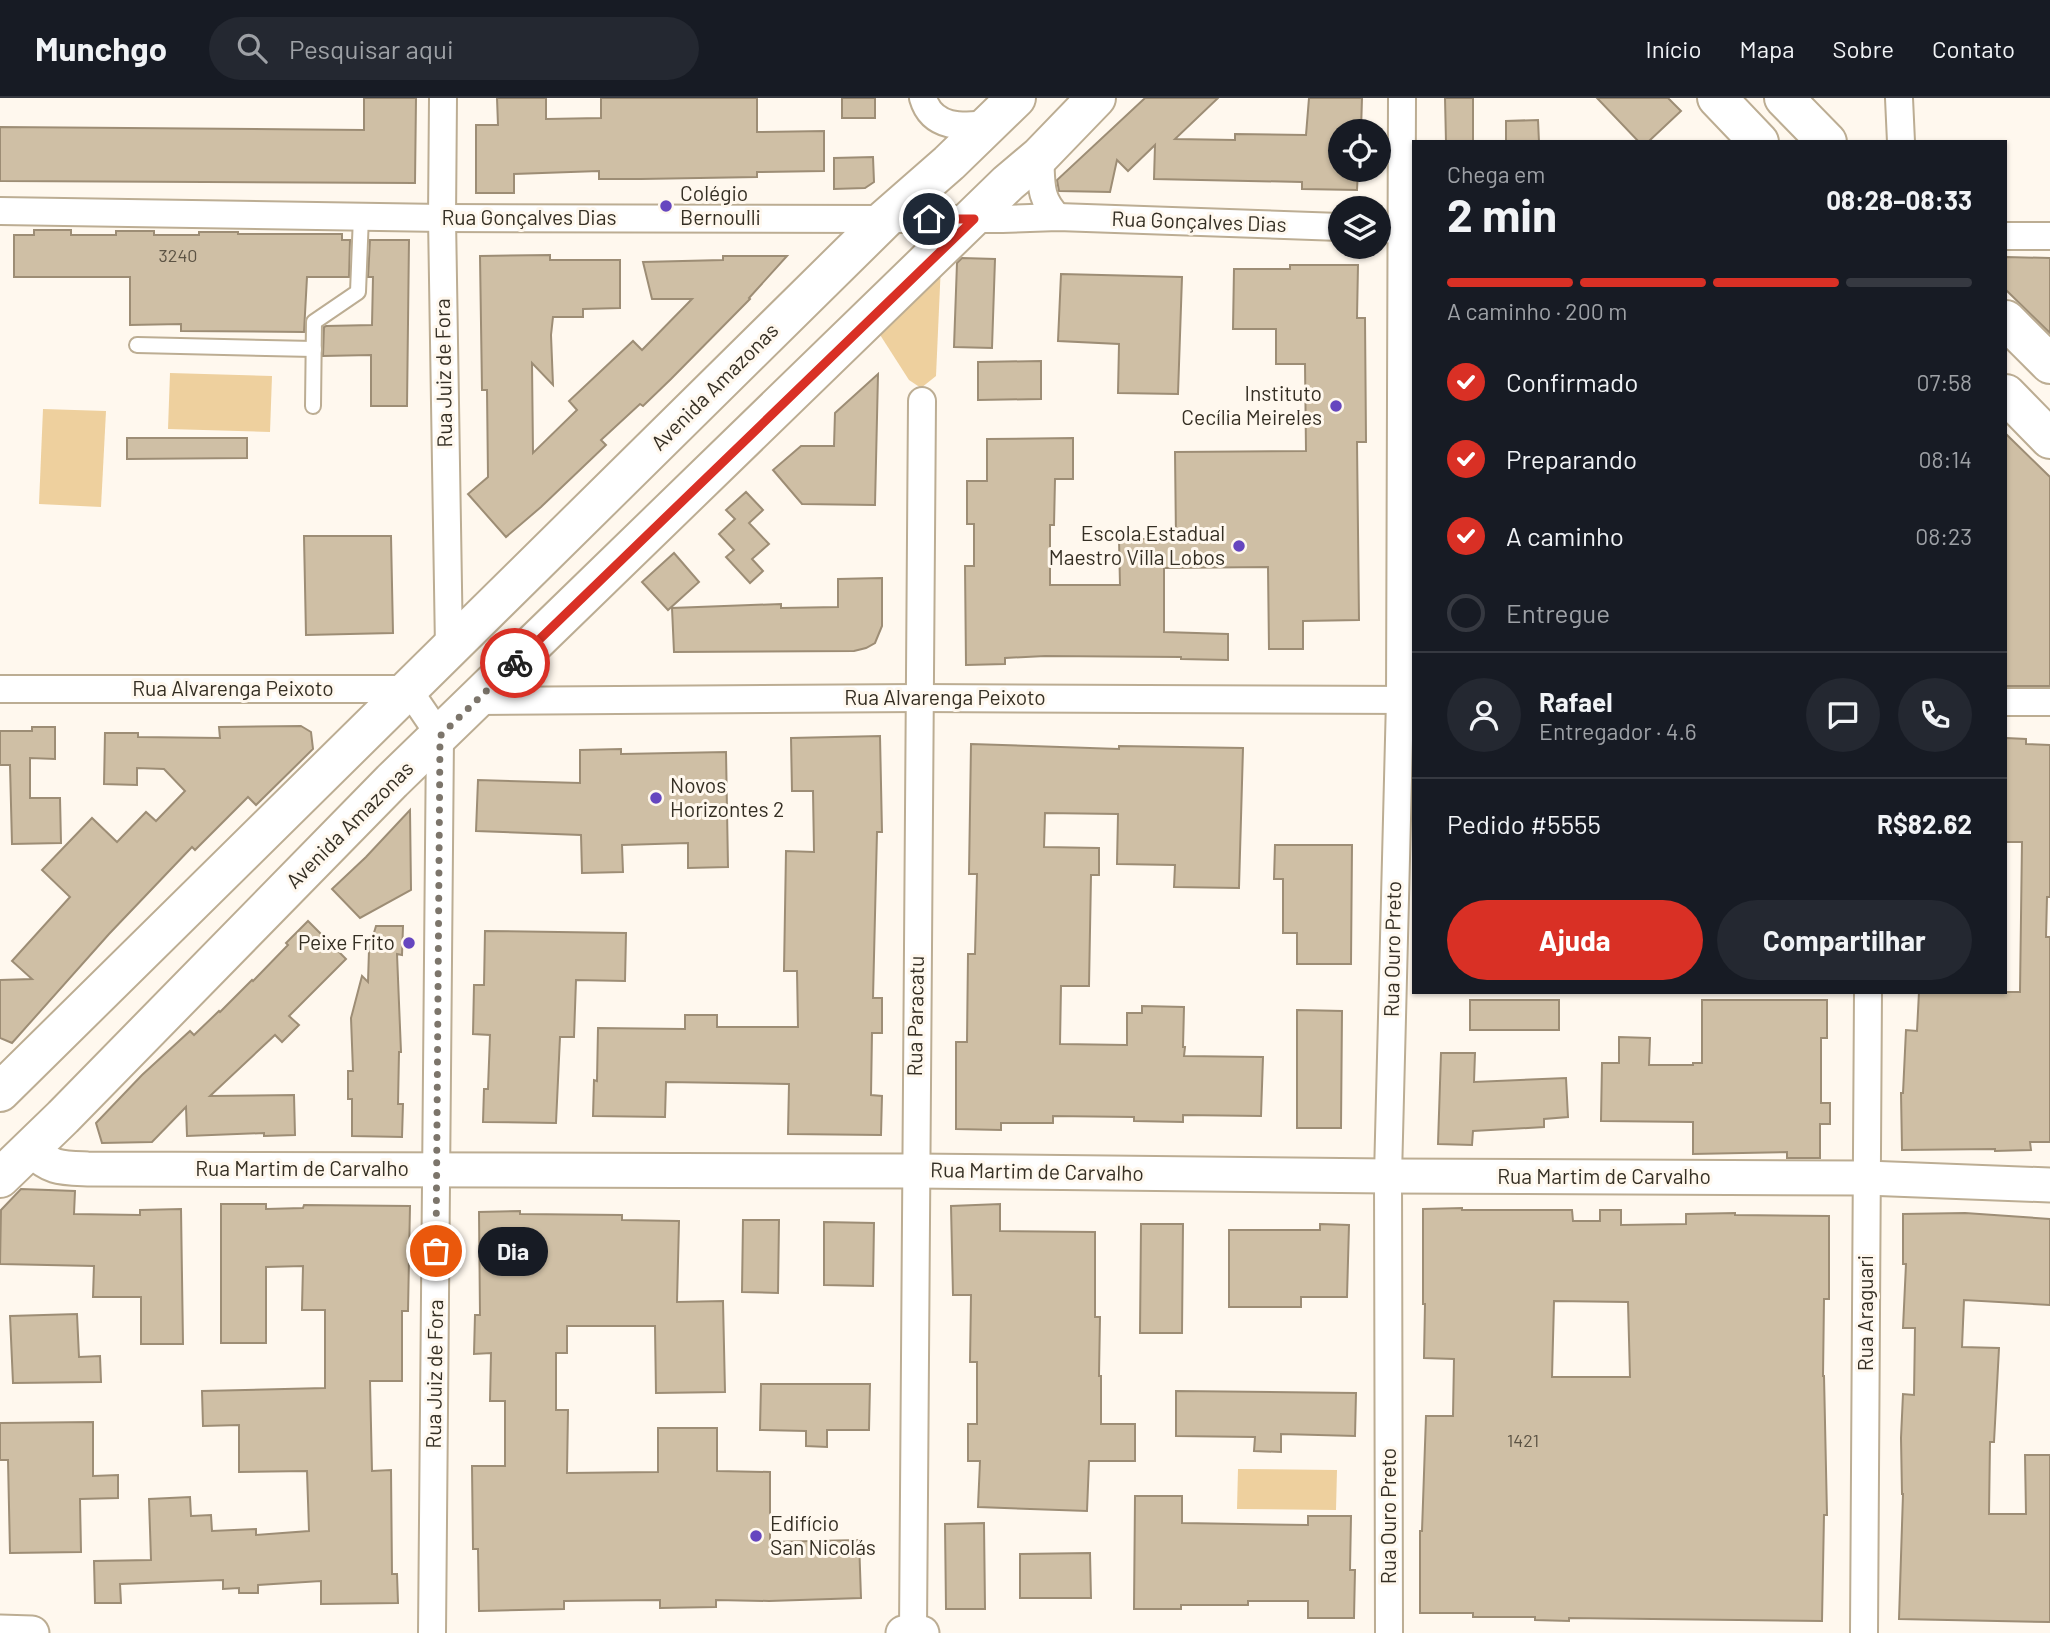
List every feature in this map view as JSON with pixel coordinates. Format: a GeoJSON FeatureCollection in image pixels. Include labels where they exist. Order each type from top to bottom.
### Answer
{"type":"FeatureCollection","features":[{"type":"Feature","properties":{"kind":"main road","name":"Avenida Amazonas"},"geometry":{"type":"LineString","coordinates":[[3,1088],[885,219],[949,163],[1016,98]]}},
{"type":"Feature","properties":{"kind":"main road","name":"Avenida Amazonas"},"geometry":{"type":"LineString","coordinates":[[0,1178],[464,710],[477,701],[1009,183],[1040,156],[1096,98]]}},
{"type":"Feature","properties":{"kind":"main road"},"geometry":{"type":"LineString","coordinates":[[1717,98],[1757,140]]}},
{"type":"Feature","properties":{"kind":"main road"},"geometry":{"type":"LineString","coordinates":[[1784,98],[1825,140]]}},
{"type":"Feature","properties":{"kind":"main road"},"geometry":{"type":"LineString","coordinates":[[2007,321],[2050,364]]}},
{"type":"Feature","properties":{"kind":"main road"},"geometry":{"type":"LineString","coordinates":[[2007,395],[2050,439]]}},
{"type":"Feature","properties":{"kind":"street","name":"Rua Juiz de Fora"},"geometry":{"type":"LineString","coordinates":[[443,98],[442,218],[449,648]]}},
{"type":"Feature","properties":{"kind":"street","name":"Rua Ouro Preto"},"geometry":{"type":"LineString","coordinates":[[1389,1633],[1388,1176],[1407,700],[1398,229],[1402,98]]}},
{"type":"Feature","properties":{"kind":"street"},"geometry":{"type":"LineString","coordinates":[[1899,98],[1901,140]]}},
{"type":"Feature","properties":{"kind":"street"},"geometry":{"type":"LineString","coordinates":[[924,101],[932,116],[945,123],[964,127],[989,124]]}},
{"type":"Feature","properties":{"kind":"street"},"geometry":{"type":"LineString","coordinates":[[1040,156],[1043,198],[1058,216]]}},
{"type":"Feature","properties":{"kind":"street","name":"Rua Gonçalves Dias"},"geometry":{"type":"LineString","coordinates":[[0,211],[442,218],[974,219],[1058,216],[1328,227]]}},
{"type":"Feature","properties":{"kind":"street"},"geometry":{"type":"LineString","coordinates":[[2007,236],[2050,236]]}},
{"type":"Feature","properties":{"kind":"street","name":"Rua Paracatu"},"geometry":{"type":"LineString","coordinates":[[912,1632],[922,401]]}},
{"type":"Feature","properties":{"kind":"street","name":"Rua Alvarenga Peixoto"},"geometry":{"type":"LineString","coordinates":[[0,689],[408,689]]}},
{"type":"Feature","properties":{"kind":"street"},"geometry":{"type":"LineString","coordinates":[[408,689],[440,736]]}},
{"type":"Feature","properties":{"kind":"street","name":"Rua Alvarenga Peixoto"},"geometry":{"type":"LineString","coordinates":[[477,701],[919,698],[1407,700]]}},
{"type":"Feature","properties":{"kind":"street"},"geometry":{"type":"LineString","coordinates":[[2007,702],[2050,702]]}},
{"type":"Feature","properties":{"kind":"street","name":"Rua Juiz de Fora"},"geometry":{"type":"LineString","coordinates":[[432,1633],[440,736]]}},
{"type":"Feature","properties":{"kind":"street","name":"Rua Araguari"},"geometry":{"type":"LineString","coordinates":[[1864,1633],[1868,994]]}},
{"type":"Feature","properties":{"kind":"street","name":"Rua Martim de Carvalho"},"geometry":{"type":"LineString","coordinates":[[30,1149],[44,1162],[60,1168],[1866,1178],[2050,1185]]}},
{"type":"Feature","properties":{"kind":"street"},"geometry":{"type":"LineString","coordinates":[[0,1632],[32,1633]]}},
{"type":"Feature","properties":{"kind":"lane"},"geometry":{"type":"LineString","coordinates":[[313,406],[314,322],[358,292],[361,216]]}},
{"type":"Feature","properties":{"kind":"lane"},"geometry":{"type":"LineString","coordinates":[[137,345],[314,349]]}},
{"type":"Feature","properties":{"kind":"shaded area"},"geometry":{"type":"Polygon","coordinates":[[[941,264],[936,376],[921,388],[909,380],[875,327],[941,264]]]}},
{"type":"Feature","properties":{"kind":"shaded area"},"geometry":{"type":"Polygon","coordinates":[[[170,373],[272,376],[270,432],[168,429],[170,373]]]}},
{"type":"Feature","properties":{"kind":"shaded area"},"geometry":{"type":"Polygon","coordinates":[[[43,409],[106,411],[101,507],[39,504],[43,409]]]}},
{"type":"Feature","properties":{"kind":"shaded area"},"geometry":{"type":"Polygon","coordinates":[[[1238,1469],[1337,1470],[1336,1510],[1237,1509],[1238,1469]]]}},
{"type":"Feature","properties":{"kind":"building"},"geometry":{"type":"Polygon","coordinates":[[[364,98],[416,98],[415,183],[0,181],[0,127],[364,130],[364,98]]]}},
{"type":"Feature","properties":{"kind":"building"},"geometry":{"type":"Polygon","coordinates":[[[497,98],[546,98],[546,119],[601,118],[601,98],[757,98],[757,132],[824,131],[824,171],[757,172],[757,177],[641,179],[599,179],[599,171],[514,174],[514,193],[476,193],[476,125],[498,125],[497,98]]]}},
{"type":"Feature","properties":{"kind":"building"},"geometry":{"type":"Polygon","coordinates":[[[842,98],[875,98],[875,118],[842,118],[842,98]]]}},
{"type":"Feature","properties":{"kind":"building"},"geometry":{"type":"Polygon","coordinates":[[[1145,98],[1218,98],[1175,139],[1235,140],[1235,134],[1306,135],[1309,98],[1362,98],[1361,119],[1328,119],[1328,182],[1357,182],[1357,190],[1302,189],[1302,182],[1154,179],[1155,145],[1128,171],[1117,160],[1110,192],[1059,191],[1057,180],[1145,98]]]}},
{"type":"Feature","properties":{"kind":"building"},"geometry":{"type":"Polygon","coordinates":[[[1445,98],[1473,98],[1473,140],[1446,140],[1445,98]]]}},
{"type":"Feature","properties":{"kind":"building"},"geometry":{"type":"Polygon","coordinates":[[[1597,98],[1668,98],[1681,111],[1650,140],[1637,140],[1597,98]]]}},
{"type":"Feature","properties":{"kind":"building"},"geometry":{"type":"Polygon","coordinates":[[[1538,120],[1539,140],[1506,140],[1506,121],[1538,120]]]}},
{"type":"Feature","properties":{"kind":"building"},"geometry":{"type":"Polygon","coordinates":[[[873,157],[874,182],[865,188],[834,189],[834,158],[873,157]]]}},
{"type":"Feature","properties":{"kind":"building"},"geometry":{"type":"Polygon","coordinates":[[[34,230],[71,230],[71,235],[116,235],[116,231],[154,231],[154,235],[199,235],[199,232],[342,234],[342,240],[350,240],[349,277],[307,277],[304,332],[181,331],[181,324],[130,325],[130,277],[14,277],[14,235],[34,235],[34,230]]]}},
{"type":"Feature","properties":{"kind":"building"},"geometry":{"type":"Polygon","coordinates":[[[370,240],[409,240],[407,406],[371,406],[371,355],[323,356],[324,327],[372,325],[373,277],[368,277],[370,240]]]}},
{"type":"Feature","properties":{"kind":"building"},"geometry":{"type":"Polygon","coordinates":[[[550,255],[550,260],[620,260],[620,308],[583,309],[583,317],[553,317],[553,385],[532,363],[533,453],[577,410],[569,401],[633,341],[642,350],[692,299],[652,299],[643,262],[723,260],[723,256],[787,256],[750,299],[671,379],[601,440],[606,445],[506,537],[468,494],[488,477],[487,390],[482,390],[480,256],[550,255]]]}},
{"type":"Feature","properties":{"kind":"building"},"geometry":{"type":"Polygon","coordinates":[[[2007,257],[2050,258],[2050,333],[2007,291],[2007,257]]]}},
{"type":"Feature","properties":{"kind":"building"},"geometry":{"type":"Polygon","coordinates":[[[962,258],[995,259],[992,348],[954,347],[957,263],[962,258]]]}},
{"type":"Feature","properties":{"kind":"building"},"geometry":{"type":"Polygon","coordinates":[[[1290,265],[1358,265],[1357,318],[1365,318],[1366,442],[1357,442],[1359,620],[1303,621],[1303,649],[1269,649],[1268,567],[1164,568],[1164,632],[1228,634],[1228,660],[1045,656],[1005,658],[1005,664],[966,665],[965,566],[974,566],[974,524],[967,524],[967,481],[987,481],[987,439],[1073,438],[1073,479],[1055,479],[1054,525],[1050,525],[1050,585],[1120,585],[1119,539],[1176,539],[1175,452],[1306,451],[1305,364],[1276,364],[1276,329],[1233,329],[1234,269],[1290,269],[1290,265]]]}},
{"type":"Feature","properties":{"kind":"building"},"geometry":{"type":"Polygon","coordinates":[[[1061,274],[1182,277],[1178,394],[1118,393],[1119,344],[1058,341],[1061,274]]]}},
{"type":"Feature","properties":{"kind":"building"},"geometry":{"type":"Polygon","coordinates":[[[1041,361],[1041,399],[978,400],[978,362],[1041,361]]]}},
{"type":"Feature","properties":{"kind":"building"},"geometry":{"type":"Polygon","coordinates":[[[878,374],[875,505],[802,504],[773,470],[801,446],[834,446],[835,413],[878,374]]]}},
{"type":"Feature","properties":{"kind":"building"},"geometry":{"type":"Polygon","coordinates":[[[2007,435],[2050,477],[2050,686],[2007,686],[2007,435]]]}},
{"type":"Feature","properties":{"kind":"building"},"geometry":{"type":"Polygon","coordinates":[[[127,438],[247,438],[247,458],[127,459],[127,438]]]}},
{"type":"Feature","properties":{"kind":"building"},"geometry":{"type":"Polygon","coordinates":[[[746,492],[763,510],[749,523],[769,544],[752,559],[763,571],[750,583],[726,557],[734,550],[719,534],[735,519],[726,510],[746,492]]]}},
{"type":"Feature","properties":{"kind":"building"},"geometry":{"type":"Polygon","coordinates":[[[304,536],[391,536],[393,633],[306,635],[304,536]]]}},
{"type":"Feature","properties":{"kind":"building"},"geometry":{"type":"Polygon","coordinates":[[[674,553],[699,582],[668,610],[642,582],[674,553]]]}},
{"type":"Feature","properties":{"kind":"building"},"geometry":{"type":"Polygon","coordinates":[[[882,578],[882,626],[875,643],[866,648],[854,651],[674,652],[672,608],[781,604],[781,608],[838,607],[838,579],[882,578]]]}},
{"type":"Feature","properties":{"kind":"building"},"geometry":{"type":"Polygon","coordinates":[[[301,726],[311,732],[313,749],[256,805],[248,797],[195,850],[192,847],[109,934],[12,1043],[0,1038],[0,980],[32,979],[12,961],[70,897],[42,870],[92,818],[117,842],[146,812],[156,821],[185,791],[164,769],[137,768],[137,785],[104,784],[105,733],[138,733],[138,737],[220,738],[219,727],[301,726]]]}},
{"type":"Feature","properties":{"kind":"building"},"geometry":{"type":"Polygon","coordinates":[[[32,727],[55,727],[55,759],[30,758],[30,798],[60,798],[61,843],[12,844],[10,765],[0,765],[0,731],[32,731],[32,727]]]}},
{"type":"Feature","properties":{"kind":"building"},"geometry":{"type":"Polygon","coordinates":[[[880,736],[882,832],[877,832],[873,998],[882,998],[882,1033],[872,1033],[871,1095],[882,1096],[881,1135],[788,1134],[789,1084],[666,1082],[665,1117],[593,1116],[598,1028],[685,1029],[685,1015],[717,1015],[717,1027],[798,1027],[797,971],[784,971],[786,851],[814,852],[813,791],[792,791],[791,738],[880,736]]]}},
{"type":"Feature","properties":{"kind":"building"},"geometry":{"type":"Polygon","coordinates":[[[2007,738],[2026,739],[2026,744],[2050,745],[2050,897],[2047,897],[2046,937],[2050,937],[2050,1142],[2030,1142],[2031,1150],[1902,1150],[1901,1093],[1906,1030],[1917,1031],[1919,994],[2020,992],[2022,842],[2007,842],[2007,738]]]}},
{"type":"Feature","properties":{"kind":"building"},"geometry":{"type":"Polygon","coordinates":[[[971,744],[1119,749],[1119,746],[1243,748],[1239,888],[1174,887],[1175,865],[1117,864],[1118,814],[1045,813],[1044,847],[1099,848],[1099,875],[1091,875],[1089,986],[1061,986],[1060,1044],[1127,1045],[1127,1013],[1142,1013],[1142,1006],[1184,1007],[1184,1056],[1263,1057],[1261,1116],[1183,1115],[1183,1122],[1134,1121],[1134,1117],[1053,1116],[1053,1123],[1001,1123],[1001,1130],[956,1129],[956,1042],[967,1042],[968,954],[975,954],[977,874],[969,874],[971,744]]]}},
{"type":"Feature","properties":{"kind":"building"},"geometry":{"type":"Polygon","coordinates":[[[621,749],[621,754],[726,752],[728,867],[688,868],[688,843],[622,845],[623,872],[582,873],[581,835],[476,831],[478,780],[580,783],[580,750],[621,749]]]}},
{"type":"Feature","properties":{"kind":"building"},"geometry":{"type":"Polygon","coordinates":[[[410,810],[411,890],[360,918],[332,889],[410,810]]]}},
{"type":"Feature","properties":{"kind":"building"},"geometry":{"type":"Polygon","coordinates":[[[1275,845],[1352,845],[1351,964],[1297,964],[1297,933],[1283,933],[1283,879],[1274,879],[1275,845]]]}},
{"type":"Feature","properties":{"kind":"building"},"geometry":{"type":"Polygon","coordinates":[[[308,921],[346,959],[289,1016],[299,1025],[282,1042],[275,1035],[210,1096],[294,1095],[295,1135],[264,1136],[264,1133],[187,1136],[186,1107],[152,1142],[102,1143],[96,1123],[142,1075],[190,1031],[194,1035],[253,981],[308,921]]]}},
{"type":"Feature","properties":{"kind":"building"},"geometry":{"type":"Polygon","coordinates":[[[376,926],[403,926],[402,955],[397,954],[401,1052],[398,1104],[403,1104],[402,1137],[352,1136],[352,1099],[348,1099],[348,1071],[353,1071],[351,1018],[362,976],[368,982],[369,950],[376,926]]]}},
{"type":"Feature","properties":{"kind":"building"},"geometry":{"type":"Polygon","coordinates":[[[485,931],[626,933],[625,981],[576,980],[574,1037],[560,1037],[556,1123],[483,1122],[484,1089],[488,1089],[490,1035],[473,1034],[474,985],[484,985],[485,931]]]}},
{"type":"Feature","properties":{"kind":"building"},"geometry":{"type":"Polygon","coordinates":[[[1470,1000],[1559,1000],[1559,1030],[1470,1030],[1470,1000]]]}},
{"type":"Feature","properties":{"kind":"building"},"geometry":{"type":"Polygon","coordinates":[[[1702,1000],[1827,1000],[1827,1038],[1821,1038],[1821,1103],[1830,1103],[1830,1124],[1820,1124],[1820,1158],[1787,1158],[1787,1152],[1693,1154],[1693,1122],[1601,1121],[1602,1063],[1619,1063],[1619,1037],[1650,1038],[1649,1065],[1702,1063],[1702,1000]]]}},
{"type":"Feature","properties":{"kind":"building"},"geometry":{"type":"Polygon","coordinates":[[[1297,1010],[1342,1011],[1341,1128],[1297,1128],[1297,1010]]]}},
{"type":"Feature","properties":{"kind":"building"},"geometry":{"type":"Polygon","coordinates":[[[1441,1053],[1475,1053],[1474,1082],[1566,1078],[1568,1117],[1544,1119],[1544,1127],[1473,1131],[1472,1145],[1438,1144],[1441,1053]]]}},
{"type":"Feature","properties":{"kind":"building"},"geometry":{"type":"Polygon","coordinates":[[[21,1189],[75,1191],[74,1214],[140,1215],[140,1210],[181,1209],[183,1344],[141,1344],[141,1297],[93,1297],[94,1266],[0,1264],[1,1210],[21,1189]]]}},
{"type":"Feature","properties":{"kind":"building"},"geometry":{"type":"Polygon","coordinates":[[[221,1204],[266,1204],[266,1209],[303,1208],[304,1205],[410,1206],[408,1311],[402,1311],[402,1381],[370,1381],[372,1471],[391,1470],[392,1574],[397,1574],[398,1603],[321,1604],[321,1581],[258,1585],[258,1593],[239,1593],[239,1588],[223,1589],[223,1580],[120,1584],[121,1603],[95,1603],[94,1561],[151,1560],[149,1499],[190,1497],[191,1516],[211,1515],[212,1531],[256,1529],[256,1535],[309,1531],[307,1471],[239,1472],[239,1425],[203,1426],[202,1391],[325,1388],[325,1310],[302,1310],[303,1266],[266,1267],[266,1343],[221,1343],[221,1204]]]}},
{"type":"Feature","properties":{"kind":"building"},"geometry":{"type":"Polygon","coordinates":[[[1000,1204],[1000,1231],[1095,1232],[1095,1317],[1100,1317],[1101,1424],[1135,1424],[1135,1461],[1089,1461],[1087,1511],[978,1507],[980,1461],[968,1461],[968,1424],[977,1424],[977,1362],[970,1362],[971,1295],[953,1295],[951,1206],[1000,1204]]]}},
{"type":"Feature","properties":{"kind":"building"},"geometry":{"type":"Polygon","coordinates":[[[1423,1209],[1572,1210],[1573,1221],[1600,1221],[1600,1210],[1621,1210],[1621,1225],[1686,1224],[1686,1214],[1829,1216],[1829,1299],[1824,1299],[1827,1515],[1824,1515],[1822,1621],[1569,1618],[1569,1621],[1535,1620],[1535,1617],[1473,1617],[1473,1613],[1420,1613],[1420,1531],[1426,1416],[1453,1416],[1454,1359],[1424,1358],[1423,1209]],[[1554,1301],[1552,1377],[1630,1377],[1628,1302],[1554,1301]]]}},
{"type":"Feature","properties":{"kind":"building"},"geometry":{"type":"Polygon","coordinates":[[[520,1211],[520,1214],[622,1215],[622,1220],[679,1221],[677,1302],[723,1301],[725,1392],[656,1393],[655,1326],[567,1326],[567,1353],[556,1353],[556,1410],[568,1410],[567,1473],[658,1472],[658,1428],[717,1428],[717,1471],[770,1472],[770,1542],[859,1540],[861,1598],[716,1600],[716,1607],[660,1608],[660,1600],[564,1601],[564,1609],[479,1611],[478,1549],[473,1549],[472,1466],[505,1466],[505,1401],[490,1401],[491,1353],[474,1354],[475,1315],[480,1315],[479,1212],[520,1211]]]}},
{"type":"Feature","properties":{"kind":"building"},"geometry":{"type":"Polygon","coordinates":[[[1965,1213],[2050,1219],[2050,1305],[1964,1300],[1962,1347],[1999,1348],[1994,1442],[1990,1442],[1989,1514],[2026,1514],[2025,1455],[2050,1455],[2050,1622],[1899,1619],[1903,1394],[1914,1395],[1915,1328],[1903,1328],[1906,1264],[1903,1264],[1903,1214],[1965,1213]]]}},
{"type":"Feature","properties":{"kind":"building"},"geometry":{"type":"Polygon","coordinates":[[[743,1220],[779,1220],[778,1293],[742,1292],[743,1220]]]}},
{"type":"Feature","properties":{"kind":"building"},"geometry":{"type":"Polygon","coordinates":[[[824,1222],[874,1223],[873,1286],[824,1285],[824,1222]]]}},
{"type":"Feature","properties":{"kind":"building"},"geometry":{"type":"Polygon","coordinates":[[[1141,1224],[1183,1224],[1182,1333],[1140,1333],[1141,1224]]]}},
{"type":"Feature","properties":{"kind":"building"},"geometry":{"type":"Polygon","coordinates":[[[1320,1224],[1349,1225],[1347,1297],[1301,1297],[1301,1307],[1229,1307],[1229,1230],[1320,1230],[1320,1224]]]}},
{"type":"Feature","properties":{"kind":"building"},"geometry":{"type":"Polygon","coordinates":[[[77,1314],[79,1357],[100,1356],[101,1382],[13,1383],[10,1316],[77,1314]]]}},
{"type":"Feature","properties":{"kind":"building"},"geometry":{"type":"Polygon","coordinates":[[[761,1384],[870,1384],[869,1430],[827,1430],[827,1447],[806,1446],[806,1431],[760,1430],[761,1384]]]}},
{"type":"Feature","properties":{"kind":"building"},"geometry":{"type":"Polygon","coordinates":[[[1176,1391],[1356,1393],[1355,1436],[1281,1434],[1281,1452],[1254,1451],[1255,1437],[1176,1436],[1176,1391]]]}},
{"type":"Feature","properties":{"kind":"building"},"geometry":{"type":"Polygon","coordinates":[[[93,1422],[93,1476],[118,1475],[118,1498],[80,1499],[81,1552],[10,1553],[8,1460],[0,1460],[0,1423],[93,1422]]]}},
{"type":"Feature","properties":{"kind":"building"},"geometry":{"type":"Polygon","coordinates":[[[1135,1496],[1182,1496],[1182,1523],[1308,1525],[1308,1516],[1351,1516],[1350,1570],[1355,1570],[1354,1618],[1308,1618],[1308,1601],[1248,1601],[1248,1605],[1181,1605],[1181,1609],[1134,1609],[1135,1496]]]}},
{"type":"Feature","properties":{"kind":"building"},"geometry":{"type":"Polygon","coordinates":[[[984,1523],[985,1609],[946,1609],[945,1524],[984,1523]]]}},
{"type":"Feature","properties":{"kind":"building"},"geometry":{"type":"Polygon","coordinates":[[[1090,1553],[1091,1598],[1020,1598],[1020,1554],[1090,1553]]]}},
{"type":"Feature","properties":{"kind":"way so far"},"geometry":{"type":"LineString","coordinates":[[436,1251],[440,736],[515,663]]}},
{"type":"Feature","properties":{"kind":"place","name":"Colégio Bernoulli"},"geometry":{"type":"Point","coordinates":[666,206]}},
{"type":"Feature","properties":{"kind":"place","name":"Instituto Cecília Meireles"},"geometry":{"type":"Point","coordinates":[1336,406]}},
{"type":"Feature","properties":{"kind":"place","name":"Escola Estadual Maestro Villa Lobos"},"geometry":{"type":"Point","coordinates":[1239,546]}},
{"type":"Feature","properties":{"kind":"place","name":"Novos Horizontes 2"},"geometry":{"type":"Point","coordinates":[656,798]}},
{"type":"Feature","properties":{"kind":"place","name":"Peixe Frito"},"geometry":{"type":"Point","coordinates":[409,943]}},
{"type":"Feature","properties":{"kind":"place","name":"Dia"},"geometry":{"type":"Point","coordinates":[436,1251]}},
{"type":"Feature","properties":{"kind":"place","name":"Edifício San Nicolás"},"geometry":{"type":"Point","coordinates":[756,1536]}},
{"type":"Feature","properties":{"kind":"route"},"geometry":{"type":"LineString","coordinates":[[515,663],[974,219],[929,219]]}}]}
